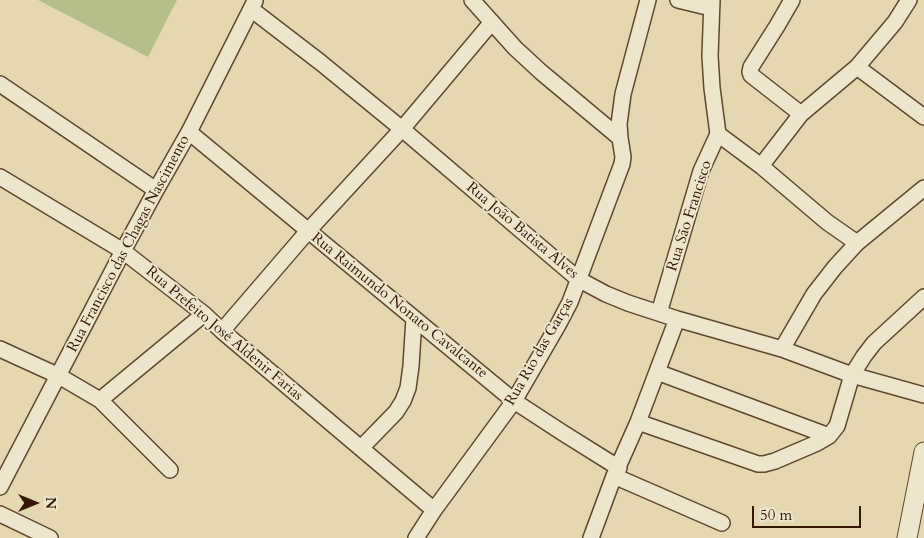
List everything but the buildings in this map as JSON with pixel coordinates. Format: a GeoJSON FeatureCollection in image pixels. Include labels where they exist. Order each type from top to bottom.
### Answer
{"type":"FeatureCollection","features":[{"type":"Feature","properties":{"kind":"street","name":"Rua Rio das Garças"},"geometry":{"type":"LineString","coordinates":[[416,538],[434,510],[514,401],[570,302],[622,164],[620,112],[648,0]]}},
{"type":"Feature","properties":{"kind":"street"},"geometry":{"type":"LineString","coordinates":[[678,0],[711,4],[710,56],[718,134],[761,166],[827,222],[857,243]]}},
{"type":"Feature","properties":{"kind":"street"},"geometry":{"type":"LineString","coordinates":[[792,0],[751,67],[750,72],[751,75],[801,114]]}},
{"type":"Feature","properties":{"kind":"street"},"geometry":{"type":"LineString","coordinates":[[761,166],[801,114],[857,67],[895,22],[909,0]]}},
{"type":"Feature","properties":{"kind":"street"},"geometry":{"type":"LineString","coordinates":[[480,3],[492,22],[515,48],[620,138]]}},
{"type":"Feature","properties":{"kind":"street","name":"Rua João Batista Alves"},"geometry":{"type":"LineString","coordinates":[[253,4],[578,279],[628,303],[782,349],[852,375],[924,395]]}},
{"type":"Feature","properties":{"kind":"street","name":"Rua Francisco das Chagas Nascimento"},"geometry":{"type":"LineString","coordinates":[[0,487],[123,250],[189,132],[253,4]]}},
{"type":"Feature","properties":{"kind":"street"},"geometry":{"type":"LineString","coordinates":[[222,331],[308,231],[402,129],[492,22]]}},
{"type":"Feature","properties":{"kind":"street"},"geometry":{"type":"LineString","coordinates":[[857,67],[924,118]]}},
{"type":"Feature","properties":{"kind":"street"},"geometry":{"type":"LineString","coordinates":[[0,84],[156,190]]}},
{"type":"Feature","properties":{"kind":"street","name":"Rua Raimundo Nonato Cavalcante"},"geometry":{"type":"LineString","coordinates":[[189,132],[514,401],[563,433],[616,472],[722,522]]}},
{"type":"Feature","properties":{"kind":"street","name":"Rua São Francisco"},"geometry":{"type":"LineString","coordinates":[[659,313],[701,172],[718,134]]}},
{"type":"Feature","properties":{"kind":"street","name":"Rua Prefeito José Aldenir Farias"},"geometry":{"type":"LineString","coordinates":[[0,177],[123,250],[204,314],[434,510]]}},
{"type":"Feature","properties":{"kind":"street"},"geometry":{"type":"LineString","coordinates":[[782,349],[814,294],[834,267],[857,243],[924,188]]}},
{"type":"Feature","properties":{"kind":"street"},"geometry":{"type":"LineString","coordinates":[[638,422],[758,464],[775,461],[817,443],[834,432],[840,419],[852,375],[874,343],[924,298]]}},
{"type":"Feature","properties":{"kind":"street"},"geometry":{"type":"LineString","coordinates":[[100,400],[204,314]]}},
{"type":"Feature","properties":{"kind":"street"},"geometry":{"type":"LineString","coordinates":[[361,448],[396,412],[403,401],[408,388],[411,366],[414,318]]}},
{"type":"Feature","properties":{"kind":"street"},"geometry":{"type":"LineString","coordinates":[[591,538],[677,319]]}},
{"type":"Feature","properties":{"kind":"street"},"geometry":{"type":"LineString","coordinates":[[0,350],[58,376],[100,400],[170,470]]}},
{"type":"Feature","properties":{"kind":"street"},"geometry":{"type":"LineString","coordinates":[[657,372],[829,436]]}},
{"type":"Feature","properties":{"kind":"street"},"geometry":{"type":"LineString","coordinates":[[906,538],[924,452]]}},
{"type":"Feature","properties":{"kind":"street"},"geometry":{"type":"LineString","coordinates":[[0,514],[50,538]]}},
{"type":"Feature","properties":{"kind":"green space"},"geometry":{"type":"Polygon","coordinates":[[[38,0],[177,0],[148,57],[38,0]]]}}]}
